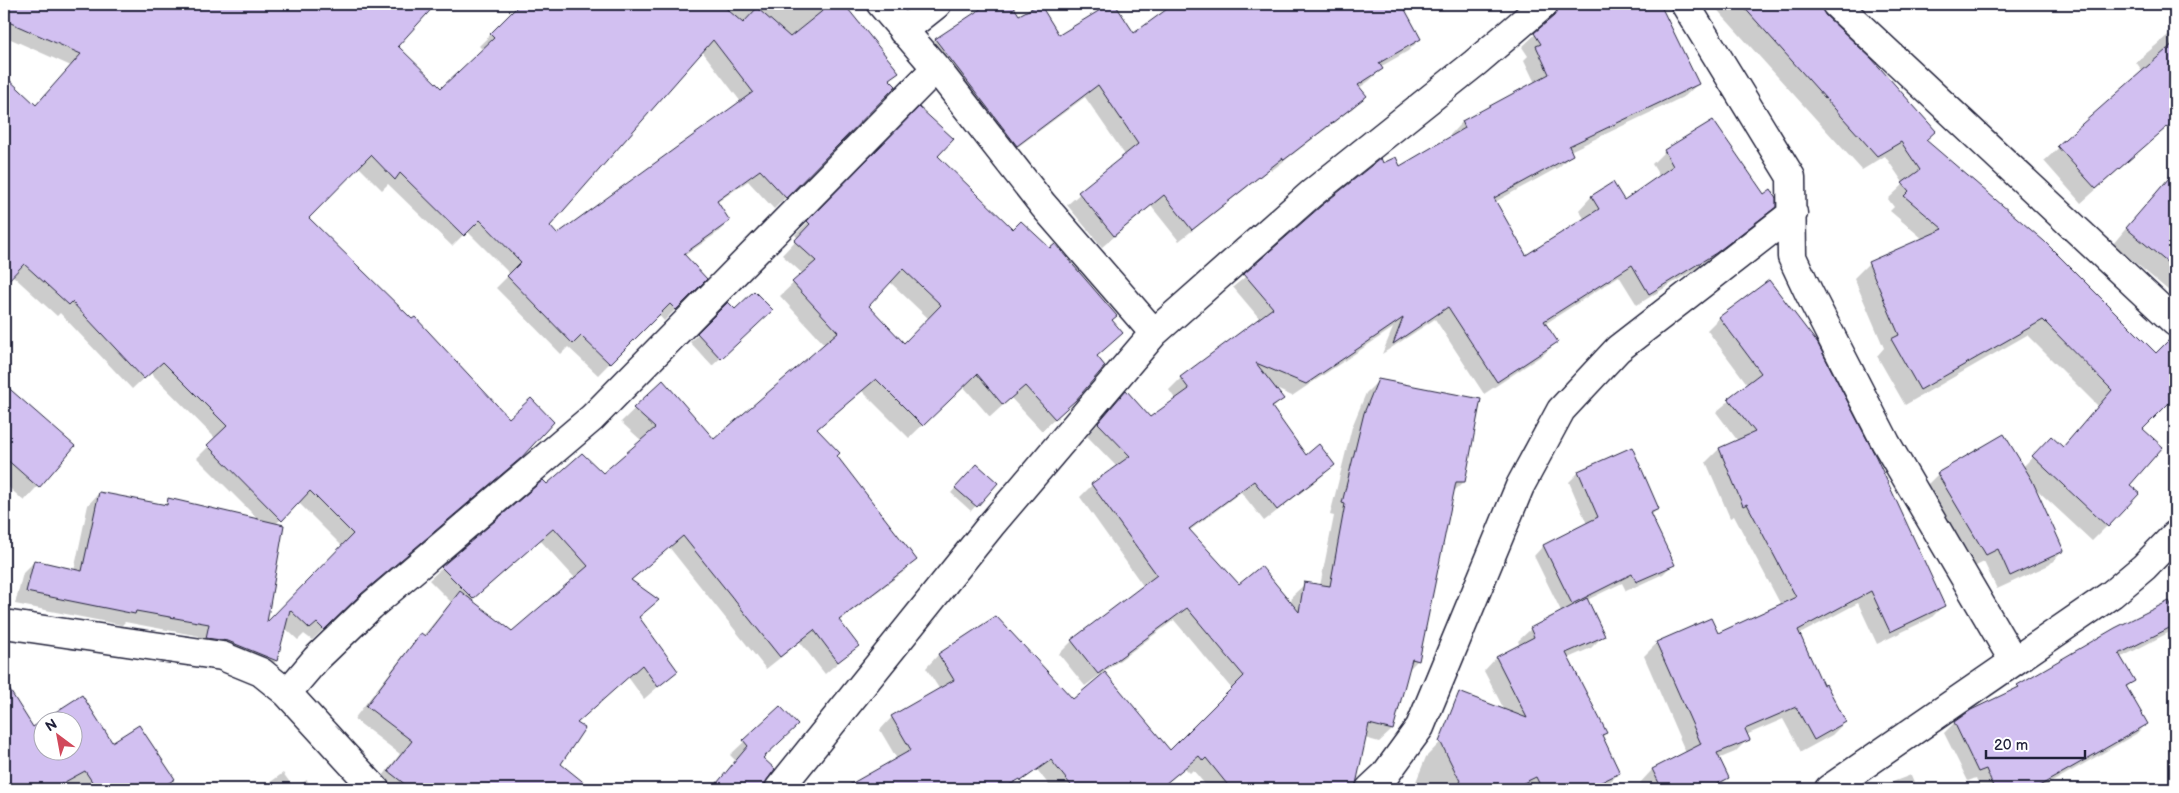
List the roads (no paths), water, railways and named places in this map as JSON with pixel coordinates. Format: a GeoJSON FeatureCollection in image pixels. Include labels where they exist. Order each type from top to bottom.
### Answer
{"type":"FeatureCollection","features":[{"type":"Feature","properties":{"kind":"street"},"geometry":{"type":"LineString","coordinates":[[881,4],[936,68],[1043,205],[1154,333]]}},
{"type":"Feature","properties":{"kind":"street"},"geometry":{"type":"LineString","coordinates":[[903,31],[937,4]]}},
{"type":"Feature","properties":{"kind":"street"},"geometry":{"type":"LineString","coordinates":[[779,789],[992,526],[1154,333],[1311,194],[1475,63],[1544,4]]}},
{"type":"Feature","properties":{"kind":"street"},"geometry":{"type":"LineString","coordinates":[[1685,4],[1791,177],[1793,213],[1792,257],[1809,294],[1886,443],[2013,660]]}},
{"type":"Feature","properties":{"kind":"street"},"geometry":{"type":"LineString","coordinates":[[1836,4],[2175,322]]}},
{"type":"Feature","properties":{"kind":"street"},"geometry":{"type":"LineString","coordinates":[[287,693],[316,659],[371,606],[592,418],[936,68]]}},
{"type":"Feature","properties":{"kind":"street"},"geometry":{"type":"LineString","coordinates":[[1370,789],[1384,775],[1420,727],[1520,486],[1561,410],[1618,348],[1793,213]]}},
{"type":"Feature","properties":{"kind":"street"},"geometry":{"type":"LineString","coordinates":[[1829,789],[2013,660],[2112,594],[2144,567],[2175,535]]}},
{"type":"Feature","properties":{"kind":"street"},"geometry":{"type":"LineString","coordinates":[[4,624],[222,656],[261,672],[287,693],[375,789]]}}]}
